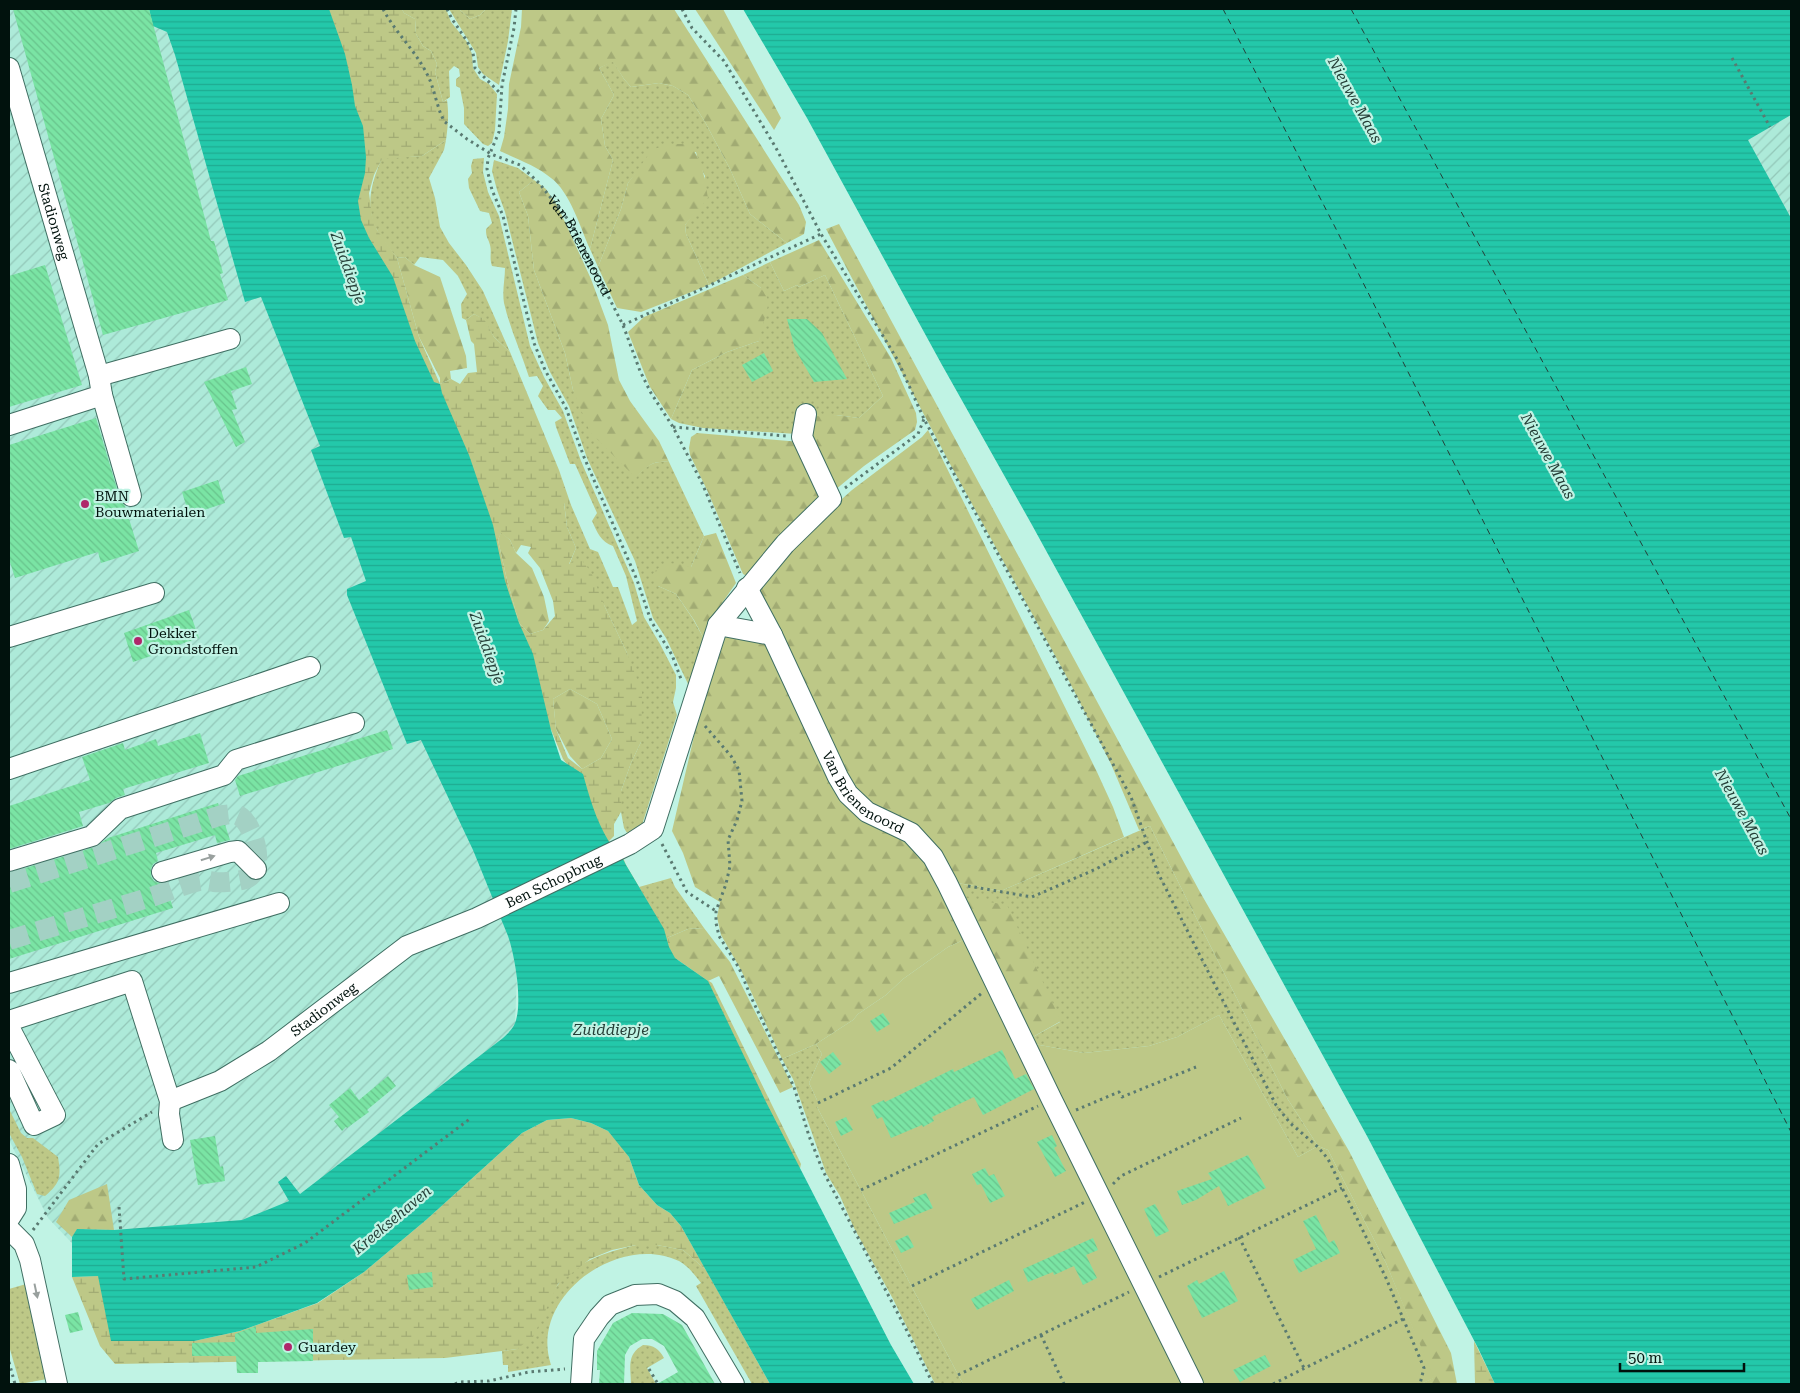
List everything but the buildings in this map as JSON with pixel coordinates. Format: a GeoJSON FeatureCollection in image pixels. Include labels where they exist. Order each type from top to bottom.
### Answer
{"type":"FeatureCollection","features":[{"type":"Feature","properties":{"kind":"street","name":"Stadionweg"},"geometry":{"type":"LineString","coordinates":[[9,68],[131,496]]}},
{"type":"Feature","properties":{"kind":"street"},"geometry":{"type":"LineString","coordinates":[[9,424],[100,385],[230,339]]}},
{"type":"Feature","properties":{"kind":"street"},"geometry":{"type":"LineString","coordinates":[[653,828],[718,625],[785,544],[831,498],[802,437],[806,414]]}},
{"type":"Feature","properties":{"kind":"street","name":"Van Brienenoord"},"geometry":{"type":"LineString","coordinates":[[747,588],[848,794],[867,812],[911,833],[933,857],[948,883],[1056,1108],[1193,1384]]}},
{"type":"Feature","properties":{"kind":"street"},"geometry":{"type":"LineString","coordinates":[[9,637],[154,593]]}},
{"type":"Feature","properties":{"kind":"street"},"geometry":{"type":"LineString","coordinates":[[718,625],[772,636]]}},
{"type":"Feature","properties":{"kind":"street"},"geometry":{"type":"LineString","coordinates":[[9,769],[310,667]]}},
{"type":"Feature","properties":{"kind":"street"},"geometry":{"type":"LineString","coordinates":[[9,861],[92,836],[120,809],[224,774],[236,760],[354,723]]}},
{"type":"Feature","properties":{"kind":"street","name":"Ben Schopbrug"},"geometry":{"type":"LineString","coordinates":[[477,918],[630,844],[653,828]]}},
{"type":"Feature","properties":{"kind":"street"},"geometry":{"type":"LineString","coordinates":[[162,872],[238,851],[256,869]]}},
{"type":"Feature","properties":{"kind":"street"},"geometry":{"type":"LineString","coordinates":[[9,983],[278,903]]}},
{"type":"Feature","properties":{"kind":"street","name":"Stadionweg"},"geometry":{"type":"LineString","coordinates":[[170,1101],[220,1081],[269,1051],[407,946],[477,918]]}},
{"type":"Feature","properties":{"kind":"street"},"geometry":{"type":"LineString","coordinates":[[110,953],[120,985]]}},
{"type":"Feature","properties":{"kind":"street"},"geometry":{"type":"LineString","coordinates":[[9,1021],[132,981],[170,1101],[169,1114],[173,1140]]}},
{"type":"Feature","properties":{"kind":"street"},"geometry":{"type":"LineString","coordinates":[[9,1027],[13,1053],[55,1115],[34,1125],[9,1070]]}},
{"type":"Feature","properties":{"kind":"street"},"geometry":{"type":"LineString","coordinates":[[9,1164],[16,1189],[16,1208],[9,1219]]}},
{"type":"Feature","properties":{"kind":"street"},"geometry":{"type":"LineString","coordinates":[[9,1229],[24,1244],[30,1260],[57,1384]]}},
{"type":"Feature","properties":{"kind":"street"},"geometry":{"type":"LineString","coordinates":[[581,1376],[584,1339],[610,1305],[635,1295],[658,1294],[675,1301],[695,1318],[734,1384]]}},
{"type":"Feature","properties":{"kind":"path","name":"Van Brienenoord"},"geometry":{"type":"LineString","coordinates":[[383,9],[394,29],[414,53],[426,72],[436,95],[442,118],[467,139],[491,154],[520,165],[539,182],[570,222],[623,325],[651,393],[673,427],[702,484],[747,588]]}},
{"type":"Feature","properties":{"kind":"path"},"geometry":{"type":"LineString","coordinates":[[447,9],[473,53],[475,68],[501,94]]}},
{"type":"Feature","properties":{"kind":"path"},"geometry":{"type":"LineString","coordinates":[[516,9],[501,94],[499,132],[488,158],[492,190],[503,216],[534,343],[566,408],[584,457],[637,580],[651,621],[672,655],[681,675],[680,684]]}},
{"type":"Feature","properties":{"kind":"path"},"geometry":{"type":"LineString","coordinates":[[682,9],[692,28],[724,61],[776,148],[821,234],[897,359],[924,419],[1131,797],[1158,873],[1276,1105],[1290,1124],[1318,1147],[1328,1159],[1386,1278],[1424,1368],[1420,1384]]}},
{"type":"Feature","properties":{"kind":"path"},"geometry":{"type":"LineString","coordinates":[[1732,58],[1770,127]]}},
{"type":"Feature","properties":{"kind":"path"},"geometry":{"type":"LineString","coordinates":[[623,325],[821,234]]}},
{"type":"Feature","properties":{"kind":"path"},"geometry":{"type":"LineString","coordinates":[[831,498],[918,434],[924,419]]}},
{"type":"Feature","properties":{"kind":"path"},"geometry":{"type":"LineString","coordinates":[[673,427],[802,437]]}},
{"type":"Feature","properties":{"kind":"path"},"geometry":{"type":"LineString","coordinates":[[689,714],[700,720],[731,756],[738,770],[742,801],[737,820],[728,840],[730,866],[726,884],[716,911],[719,936],[739,968],[794,1087],[809,1136],[823,1171],[933,1384]]}},
{"type":"Feature","properties":{"kind":"path"},"geometry":{"type":"LineString","coordinates":[[653,828],[687,892],[716,911]]}},
{"type":"Feature","properties":{"kind":"path"},"geometry":{"type":"LineString","coordinates":[[948,883],[1032,897],[1096,869],[1147,842]]}},
{"type":"Feature","properties":{"kind":"path"},"geometry":{"type":"LineString","coordinates":[[818,1103],[891,1068],[996,982]]}},
{"type":"Feature","properties":{"kind":"path"},"geometry":{"type":"LineString","coordinates":[[861,1190],[1056,1108],[1119,1092],[1122,1097],[1196,1067]]}},
{"type":"Feature","properties":{"kind":"path"},"geometry":{"type":"LineString","coordinates":[[33,1230],[98,1144],[170,1101]]}},
{"type":"Feature","properties":{"kind":"path"},"geometry":{"type":"LineString","coordinates":[[119,1207],[124,1279],[256,1267],[305,1243],[471,1118]]}},
{"type":"Feature","properties":{"kind":"path"},"geometry":{"type":"LineString","coordinates":[[912,1286],[1100,1195],[1121,1176],[1241,1118]]}},
{"type":"Feature","properties":{"kind":"path"},"geometry":{"type":"LineString","coordinates":[[1239,1237],[1304,1368]]}},
{"type":"Feature","properties":{"kind":"path"},"geometry":{"type":"LineString","coordinates":[[1273,1384],[1403,1319]]}},
{"type":"Feature","properties":{"kind":"path"},"geometry":{"type":"LineString","coordinates":[[1041,1335],[1064,1384]]}},
{"type":"Feature","properties":{"kind":"path"},"geometry":{"type":"LineString","coordinates":[[9,1362],[15,1384]]}},
{"type":"Feature","properties":{"kind":"path"},"geometry":{"type":"LineString","coordinates":[[455,1384],[459,1382],[489,1381],[549,1369],[581,1376]]}},
{"type":"Feature","properties":{"kind":"path"},"geometry":{"type":"LineString","coordinates":[[649,1369],[658,1384]]}},
{"type":"Feature","properties":{"kind":"shaded area"},"geometry":{"type":"Polygon","coordinates":[[[9,9],[207,9],[520,908],[513,1069],[460,1128],[110,1283],[48,1218],[9,1140],[9,9]]]}},
{"type":"Feature","properties":{"kind":"shaded area"},"geometry":{"type":"Polygon","coordinates":[[[1791,115],[1791,221],[1747,140],[1791,115]]]}},
{"type":"Feature","properties":{"kind":"green space"},"geometry":{"type":"Polygon","coordinates":[[[296,9],[402,9],[404,13],[415,19],[416,34],[423,46],[431,51],[437,64],[435,72],[443,102],[447,100],[448,105],[446,140],[422,156],[382,159],[374,175],[369,193],[372,216],[377,230],[397,258],[419,337],[440,384],[451,379],[460,384],[468,373],[477,372],[474,344],[471,341],[466,320],[474,314],[484,319],[494,337],[510,352],[559,470],[571,505],[564,503],[567,527],[576,548],[569,564],[581,559],[591,572],[642,692],[641,742],[621,791],[621,812],[614,824],[614,836],[609,841],[622,855],[664,929],[678,961],[712,983],[801,1164],[799,1173],[605,851],[572,771],[563,759],[515,641],[360,221],[296,9]],[[501,533],[498,540],[519,623],[530,634],[543,630],[555,616],[553,601],[540,568],[528,553],[531,547],[521,545],[516,553],[510,540],[501,533]],[[570,689],[553,699],[556,729],[568,758],[582,769],[601,758],[612,739],[597,704],[570,689]]]}},
{"type":"Feature","properties":{"kind":"green space"},"geometry":{"type":"Polygon","coordinates":[[[402,9],[446,9],[451,22],[467,42],[472,54],[473,68],[480,79],[489,84],[497,94],[495,130],[492,143],[488,146],[483,144],[464,124],[464,108],[460,88],[456,86],[456,79],[460,76],[459,69],[454,66],[449,71],[450,97],[443,102],[435,72],[437,64],[431,51],[423,46],[416,34],[415,19],[404,13],[402,9]]]}},
{"type":"Feature","properties":{"kind":"green space"},"geometry":{"type":"Polygon","coordinates":[[[449,9],[459,9],[470,19],[480,15],[486,9],[512,9],[499,85],[483,74],[478,67],[476,53],[449,9]]]}},
{"type":"Feature","properties":{"kind":"green space"},"geometry":{"type":"Polygon","coordinates":[[[459,9],[486,9],[480,15],[470,19],[459,9]]]}},
{"type":"Feature","properties":{"kind":"green space"},"geometry":{"type":"Polygon","coordinates":[[[522,9],[674,9],[799,205],[806,222],[804,234],[787,243],[750,214],[730,169],[688,95],[673,86],[659,83],[631,87],[613,62],[599,68],[614,95],[601,119],[605,146],[613,160],[590,249],[574,210],[558,184],[540,170],[500,151],[504,137],[509,84],[521,27],[522,9]]]}},
{"type":"Feature","properties":{"kind":"green space"},"geometry":{"type":"Polygon","coordinates":[[[695,9],[723,9],[781,118],[774,130],[695,9]]]}},
{"type":"Feature","properties":{"kind":"green space"},"geometry":{"type":"Polygon","coordinates":[[[613,61],[631,87],[659,83],[673,86],[688,95],[730,169],[750,214],[787,243],[709,285],[686,234],[685,225],[694,213],[705,176],[696,152],[641,167],[628,183],[621,209],[598,267],[590,249],[613,160],[605,146],[601,119],[614,95],[599,68],[613,61]]]}},
{"type":"Feature","properties":{"kind":"green space"},"geometry":{"type":"Polygon","coordinates":[[[446,140],[444,150],[429,178],[440,227],[483,291],[510,352],[494,337],[483,319],[474,314],[466,320],[462,318],[461,304],[467,294],[458,276],[443,260],[420,257],[414,265],[405,257],[397,258],[381,237],[373,221],[370,203],[371,194],[382,158],[422,156],[446,140]]]}},
{"type":"Feature","properties":{"kind":"green space"},"geometry":{"type":"Polygon","coordinates":[[[668,144],[688,144],[700,162],[708,198],[685,225],[686,234],[709,285],[641,312],[617,308],[598,267],[621,209],[628,183],[652,150],[668,144]]]}},
{"type":"Feature","properties":{"kind":"green space"},"geometry":{"type":"Polygon","coordinates":[[[484,158],[483,172],[488,192],[499,216],[530,346],[544,377],[563,411],[581,461],[634,583],[644,617],[676,675],[673,702],[677,715],[642,825],[627,833],[624,828],[621,812],[621,791],[641,742],[641,720],[627,653],[604,605],[569,565],[576,548],[567,527],[564,502],[571,505],[590,549],[598,552],[613,587],[618,587],[632,625],[637,621],[626,576],[613,546],[602,539],[592,521],[597,513],[575,464],[570,464],[556,427],[555,422],[562,418],[555,410],[548,410],[538,396],[543,386],[537,376],[529,377],[509,322],[503,299],[505,268],[492,266],[491,263],[491,248],[486,229],[492,223],[489,213],[480,211],[469,188],[468,179],[472,173],[473,159],[484,158]]]}},
{"type":"Feature","properties":{"kind":"green space"},"geometry":{"type":"Polygon","coordinates":[[[494,160],[518,168],[534,180],[519,192],[528,216],[534,270],[565,353],[573,390],[636,477],[651,465],[658,462],[669,462],[704,536],[691,567],[658,586],[676,594],[704,639],[689,686],[666,638],[653,618],[635,561],[587,458],[569,406],[550,372],[538,343],[505,212],[492,171],[494,160]]]}},
{"type":"Feature","properties":{"kind":"green space"},"geometry":{"type":"Polygon","coordinates":[[[534,180],[546,189],[558,207],[591,279],[608,325],[619,380],[630,401],[659,441],[669,462],[658,462],[651,465],[636,478],[590,432],[573,390],[565,353],[534,270],[528,216],[519,192],[534,180]]]}},
{"type":"Feature","properties":{"kind":"green space"},"geometry":{"type":"Polygon","coordinates":[[[839,224],[1200,892],[1349,1151],[1451,1353],[1457,1384],[1421,1384],[1433,1378],[1386,1263],[1328,1150],[1318,1146],[1287,1098],[1150,826],[1139,830],[1111,764],[1070,683],[949,462],[826,229],[839,224]]]}},
{"type":"Feature","properties":{"kind":"green space"},"geometry":{"type":"Polygon","coordinates":[[[819,240],[891,358],[916,413],[917,422],[915,430],[864,466],[835,490],[810,442],[810,417],[836,415],[859,418],[883,396],[825,275],[799,287],[797,285],[784,291],[770,262],[819,240]]]}},
{"type":"Feature","properties":{"kind":"green space"},"geometry":{"type":"Polygon","coordinates":[[[405,257],[414,265],[440,277],[466,356],[467,368],[450,371],[451,379],[440,384],[440,378],[419,337],[397,258],[405,257]]]}},
{"type":"Feature","properties":{"kind":"green space"},"geometry":{"type":"Polygon","coordinates":[[[770,262],[784,291],[797,285],[799,287],[825,275],[883,396],[859,418],[836,415],[797,434],[703,428],[679,423],[671,419],[692,370],[727,352],[759,341],[761,288],[743,275],[770,262]]]}},
{"type":"Feature","properties":{"kind":"green space"},"geometry":{"type":"Polygon","coordinates":[[[743,275],[761,288],[769,301],[759,341],[727,352],[692,370],[671,419],[650,387],[628,332],[644,317],[743,275]]]}},
{"type":"Feature","properties":{"kind":"green space"},"geometry":{"type":"Polygon","coordinates":[[[928,430],[1097,772],[1124,837],[1001,891],[952,882],[854,793],[754,589],[806,531],[852,490],[922,437],[928,430]]]}},
{"type":"Feature","properties":{"kind":"green space"},"geometry":{"type":"Polygon","coordinates":[[[697,433],[801,442],[824,498],[749,577],[743,574],[690,455],[691,437],[697,433]]]}},
{"type":"Feature","properties":{"kind":"green space"},"geometry":{"type":"Polygon","coordinates":[[[501,532],[510,540],[516,553],[532,568],[544,597],[549,621],[543,630],[530,634],[519,623],[498,540],[501,532]]]}},
{"type":"Feature","properties":{"kind":"green space"},"geometry":{"type":"Polygon","coordinates":[[[716,533],[736,583],[711,619],[704,639],[694,620],[676,594],[658,586],[651,577],[655,571],[664,565],[674,564],[691,567],[704,536],[716,533]]]}},
{"type":"Feature","properties":{"kind":"green space"},"geometry":{"type":"Polygon","coordinates":[[[734,635],[769,645],[833,778],[920,849],[970,937],[948,947],[903,979],[886,995],[858,1014],[853,1020],[816,1044],[782,1059],[741,970],[721,935],[717,917],[720,902],[695,887],[683,853],[672,831],[714,650],[724,638],[734,635]]]}},
{"type":"Feature","properties":{"kind":"green space"},"geometry":{"type":"Polygon","coordinates":[[[570,689],[597,704],[612,739],[601,758],[582,769],[570,756],[556,729],[553,699],[570,689]]]}},
{"type":"Feature","properties":{"kind":"green space"},"geometry":{"type":"Polygon","coordinates":[[[1150,826],[1287,1098],[1318,1146],[1298,1157],[1219,1015],[1177,1037],[1149,1046],[1084,1053],[1034,1044],[1031,1038],[1060,1022],[960,897],[952,882],[1001,891],[1150,826]]]}},
{"type":"Feature","properties":{"kind":"green space"},"geometry":{"type":"Polygon","coordinates":[[[671,878],[675,887],[704,928],[688,929],[667,938],[639,887],[671,878]]]}},
{"type":"Feature","properties":{"kind":"green space"},"geometry":{"type":"Polygon","coordinates":[[[960,897],[1007,905],[1061,1021],[1031,1038],[960,897]]]}},
{"type":"Feature","properties":{"kind":"green space"},"geometry":{"type":"Polygon","coordinates":[[[704,928],[730,962],[793,1087],[780,1093],[719,976],[708,981],[675,958],[667,938],[688,929],[704,928]]]}},
{"type":"Feature","properties":{"kind":"green space"},"geometry":{"type":"Polygon","coordinates":[[[970,937],[1034,1044],[1084,1053],[1149,1046],[1177,1037],[1219,1015],[1298,1157],[1318,1146],[1328,1150],[1386,1263],[1434,1378],[1421,1384],[963,1384],[817,1107],[817,1100],[809,1083],[822,1054],[816,1044],[853,1020],[858,1014],[886,995],[903,979],[948,947],[970,937]]]}},
{"type":"Feature","properties":{"kind":"green space"},"geometry":{"type":"Polygon","coordinates":[[[816,1044],[822,1054],[809,1083],[817,1100],[817,1107],[963,1384],[935,1384],[893,1299],[854,1228],[840,1196],[826,1173],[793,1079],[782,1059],[816,1044]]]}},
{"type":"Feature","properties":{"kind":"green space"},"geometry":{"type":"Polygon","coordinates":[[[9,1109],[21,1133],[27,1138],[33,1138],[58,1157],[59,1179],[45,1196],[37,1194],[22,1157],[9,1133],[9,1109]]]}},
{"type":"Feature","properties":{"kind":"green space"},"geometry":{"type":"Polygon","coordinates":[[[571,1118],[591,1123],[608,1131],[619,1143],[629,1157],[639,1185],[657,1205],[670,1213],[681,1226],[706,1270],[683,1250],[657,1245],[636,1245],[612,1250],[590,1259],[558,1284],[533,1337],[517,1349],[445,1358],[115,1364],[100,1346],[72,1277],[98,1276],[194,1341],[240,1331],[318,1303],[364,1272],[426,1220],[522,1133],[547,1120],[571,1118]]]}},
{"type":"Feature","properties":{"kind":"green space"},"geometry":{"type":"Polygon","coordinates":[[[107,1184],[114,1230],[78,1229],[72,1237],[56,1222],[69,1200],[107,1184]]]}},
{"type":"Feature","properties":{"kind":"green space"},"geometry":{"type":"Polygon","coordinates":[[[636,1245],[657,1245],[683,1250],[706,1270],[770,1384],[752,1384],[696,1286],[701,1283],[694,1274],[679,1261],[655,1254],[630,1255],[606,1263],[584,1277],[566,1295],[553,1316],[547,1340],[551,1365],[508,1372],[508,1365],[503,1365],[502,1351],[517,1349],[564,1278],[582,1264],[604,1254],[636,1245]]]}},
{"type":"Feature","properties":{"kind":"green space"},"geometry":{"type":"Polygon","coordinates":[[[26,1284],[47,1379],[20,1384],[9,1346],[9,1289],[26,1284]]]}},
{"type":"Feature","properties":{"kind":"green space"},"geometry":{"type":"Polygon","coordinates":[[[1474,1341],[1495,1384],[1475,1384],[1474,1341]]]}},
{"type":"Feature","properties":{"kind":"green space"},"geometry":{"type":"Polygon","coordinates":[[[643,1345],[656,1348],[664,1358],[647,1368],[656,1384],[631,1384],[630,1367],[632,1357],[643,1345]]]}},
{"type":"Feature","properties":{"kind":"water","name":"Zuiddiepje"},"geometry":{"type":"Polygon","coordinates":[[[149,9],[329,9],[345,54],[355,106],[363,126],[366,157],[365,173],[358,201],[361,220],[369,238],[393,277],[415,341],[434,382],[440,384],[442,393],[469,455],[493,525],[505,581],[519,623],[533,654],[551,730],[561,760],[583,774],[593,808],[604,832],[610,843],[622,857],[664,929],[669,947],[675,958],[708,981],[766,1102],[891,1345],[914,1384],[770,1384],[681,1226],[670,1213],[657,1205],[639,1185],[629,1157],[608,1131],[591,1123],[571,1118],[547,1120],[522,1133],[426,1220],[364,1272],[317,1303],[240,1331],[194,1341],[111,1341],[98,1276],[72,1277],[72,1237],[77,1229],[114,1230],[242,1220],[289,1201],[278,1182],[286,1176],[300,1194],[503,1038],[514,1025],[518,1004],[517,980],[511,945],[473,850],[421,740],[407,744],[347,595],[347,589],[366,581],[351,537],[344,538],[311,450],[320,446],[261,297],[245,302],[175,55],[167,32],[153,26],[149,9]]]}},
{"type":"Feature","properties":{"kind":"water","name":"Nieuwe Maas"},"geometry":{"type":"Polygon","coordinates":[[[743,9],[1791,9],[1791,115],[1748,140],[1791,218],[1791,1384],[1495,1384],[1367,1136],[807,118],[743,9]]]}},
{"type":"Feature","properties":{"kind":"ferry route"},"geometry":{"type":"LineString","coordinates":[[1223,9],[1335,227],[1791,1132]]}},
{"type":"Feature","properties":{"kind":"ferry route"},"geometry":{"type":"LineString","coordinates":[[1351,9],[1791,819]]}},
{"type":"Feature","properties":{"kind":"tunnel"},"geometry":{"type":"LineString","coordinates":[[9,883],[222,815],[239,815],[250,829],[256,847],[256,865],[253,873],[248,878],[222,882],[199,881],[9,940]]}},
{"type":"Feature","properties":{"kind":"place","name":"BMN Bouwmaterialen"},"geometry":{"type":"Point","coordinates":[85,504]}},
{"type":"Feature","properties":{"kind":"place","name":"Dekker Grondstoffen"},"geometry":{"type":"Point","coordinates":[138,641]}},
{"type":"Feature","properties":{"kind":"place","name":"Guardey"},"geometry":{"type":"Point","coordinates":[288,1347]}},
{"type":"Feature","properties":{"kind":"water label","name":"Kreeksehaven"},"geometry":{"type":"Point","coordinates":[392,1220]}}]}
